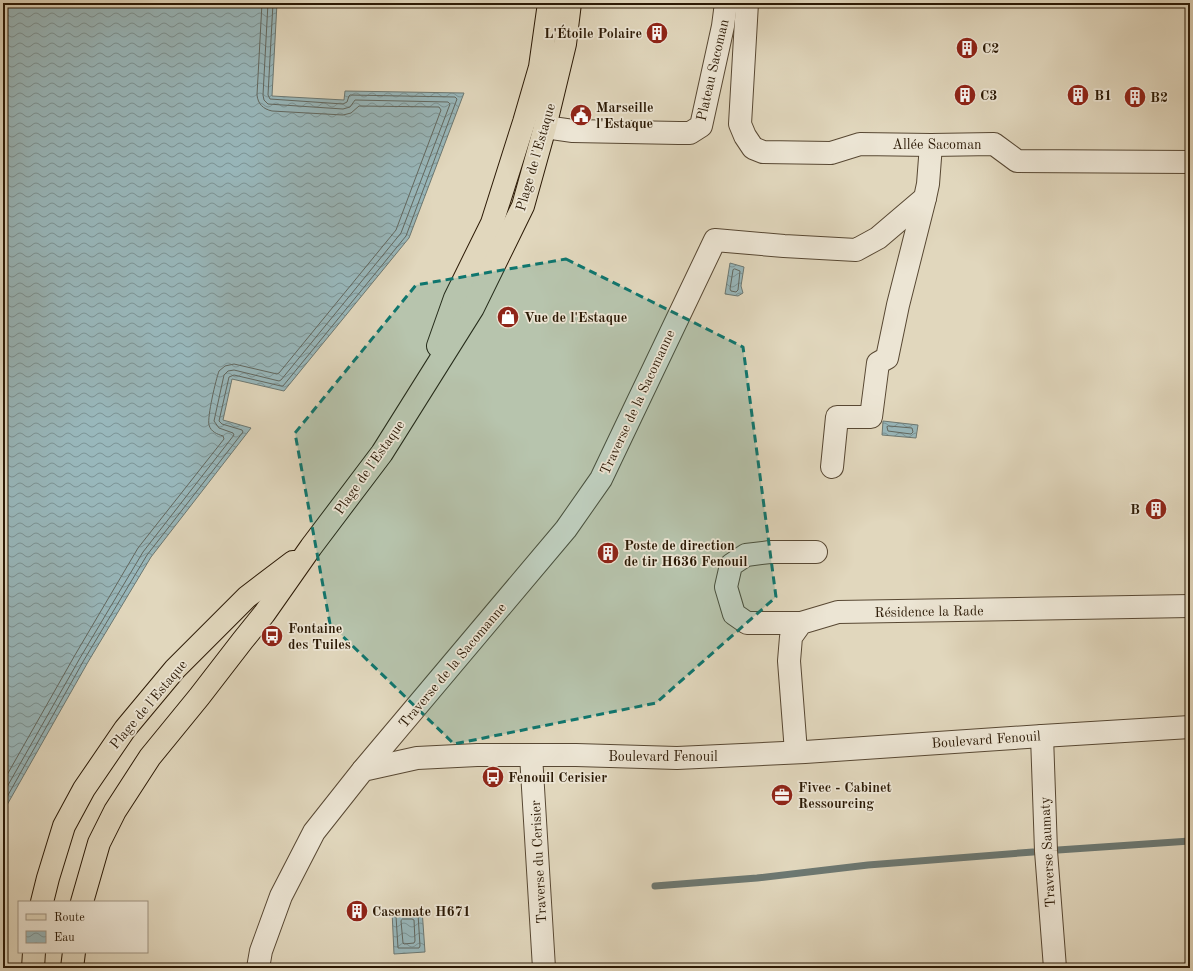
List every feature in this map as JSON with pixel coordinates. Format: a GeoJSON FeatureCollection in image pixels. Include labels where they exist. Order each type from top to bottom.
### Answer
{"type":"FeatureCollection","features":[{"type":"Feature","properties":{"kind":"main road","name":"Plage de l'Estaque"},"geometry":{"type":"LineString","coordinates":[[82,901],[99,843],[115,811],[150,757],[264,614],[311,547],[382,453],[473,308],[523,206],[535,125],[540,67],[549,3]]}},
{"type":"Feature","properties":{"kind":"main road","name":"Plage de l'Estaque"},"geometry":{"type":"LineString","coordinates":[[535,125],[565,44],[570,3]]}},
{"type":"Feature","properties":{"kind":"main road","name":"Plage de l'Estaque"},"geometry":{"type":"LineString","coordinates":[[42,901],[64,826],[84,789],[125,729],[175,669],[247,597],[311,547]]}},
{"type":"Feature","properties":{"kind":"main road"},"geometry":{"type":"LineString","coordinates":[[33,968],[34,953]]}},
{"type":"Feature","properties":{"kind":"main road"},"geometry":{"type":"LineString","coordinates":[[72,968],[74,953]]}},
{"type":"Feature","properties":{"kind":"street","name":"Plateau Sacoman"},"geometry":{"type":"LineString","coordinates":[[535,125],[573,131],[690,133],[701,126],[723,26],[726,3]]}},
{"type":"Feature","properties":{"kind":"street","name":"Plateau Sacoman"},"geometry":{"type":"LineString","coordinates":[[747,3],[740,124],[745,136],[753,148]]}},
{"type":"Feature","properties":{"kind":"street","name":"Allée Sacoman"},"geometry":{"type":"LineString","coordinates":[[753,148],[763,152],[831,153],[860,144],[994,144],[1017,161],[1190,162]]}},
{"type":"Feature","properties":{"kind":"street"},"geometry":{"type":"LineString","coordinates":[[832,467],[837,417],[871,417],[878,363],[887,358],[898,306],[925,198],[928,184],[931,145]]}},
{"type":"Feature","properties":{"kind":"street","name":"Traverse de la Sacomanne"},"geometry":{"type":"LineString","coordinates":[[363,770],[566,529],[601,479],[715,240],[856,250],[878,238],[925,198]]}},
{"type":"Feature","properties":{"kind":"street","name":"Résidence la Rade"},"geometry":{"type":"LineString","coordinates":[[816,552],[770,552],[746,555],[731,565],[726,587],[734,614],[747,623],[801,623],[838,612],[1190,606]]}},
{"type":"Feature","properties":{"kind":"street"},"geometry":{"type":"LineString","coordinates":[[796,752],[790,662],[791,637],[801,623]]}},
{"type":"Feature","properties":{"kind":"street","name":"Boulevard Fenouil"},"geometry":{"type":"LineString","coordinates":[[363,770],[417,758],[477,755],[676,758],[796,752],[1190,727]]}},
{"type":"Feature","properties":{"kind":"street","name":"Traverse Saumaty"},"geometry":{"type":"LineString","coordinates":[[1042,736],[1046,851],[1055,968]]}},
{"type":"Feature","properties":{"kind":"street","name":"Traverse du Cerisier"},"geometry":{"type":"LineString","coordinates":[[531,755],[544,968]]}},
{"type":"Feature","properties":{"kind":"street"},"geometry":{"type":"LineString","coordinates":[[258,968],[261,951],[281,896],[314,832],[363,770]]}},
{"type":"Feature","properties":{"kind":"highlighted area"},"geometry":{"type":"Polygon","coordinates":[[[566,259],[743,347],[776,597],[656,703],[454,744],[330,624],[295,433],[416,285],[566,259]]]}},
{"type":"Feature","properties":{"kind":"water"},"geometry":{"type":"Polygon","coordinates":[[[3,3],[277,3],[272,96],[344,100],[345,91],[464,93],[409,238],[284,391],[232,379],[223,420],[251,428],[151,557],[88,662],[3,812],[3,3]]]}},
{"type":"Feature","properties":{"kind":"water"},"geometry":{"type":"Polygon","coordinates":[[[730,263],[744,267],[741,286],[743,293],[738,296],[725,294],[730,263]]]}},
{"type":"Feature","properties":{"kind":"water"},"geometry":{"type":"Polygon","coordinates":[[[883,421],[918,425],[916,438],[882,435],[883,421]]]}},
{"type":"Feature","properties":{"kind":"water"},"geometry":{"type":"Polygon","coordinates":[[[422,909],[425,952],[394,954],[392,911],[422,909]]]}},
{"type":"Feature","properties":{"kind":"waterway"},"geometry":{"type":"LineString","coordinates":[[1058,850],[1190,841]]}},
{"type":"Feature","properties":{"kind":"waterway"},"geometry":{"type":"LineString","coordinates":[[655,886],[757,878],[868,865],[1033,852]]}},
{"type":"Feature","properties":{"kind":"place","name":"L'Étoile Polaire"},"geometry":{"type":"Point","coordinates":[657,33]}},
{"type":"Feature","properties":{"kind":"place","name":"C2"},"geometry":{"type":"Point","coordinates":[967,48]}},
{"type":"Feature","properties":{"kind":"place","name":"C3"},"geometry":{"type":"Point","coordinates":[965,95]}},
{"type":"Feature","properties":{"kind":"place","name":"B1"},"geometry":{"type":"Point","coordinates":[1078,95]}},
{"type":"Feature","properties":{"kind":"place","name":"B2"},"geometry":{"type":"Point","coordinates":[1135,97]}},
{"type":"Feature","properties":{"kind":"place","name":"Marseille l'Estaque"},"geometry":{"type":"Point","coordinates":[581,115]}},
{"type":"Feature","properties":{"kind":"place","name":"Vue de l'Estaque"},"geometry":{"type":"Point","coordinates":[508,317]}},
{"type":"Feature","properties":{"kind":"place","name":"B"},"geometry":{"type":"Point","coordinates":[1156,509]}},
{"type":"Feature","properties":{"kind":"place","name":"Poste de direction de tir H636 Fenouil"},"geometry":{"type":"Point","coordinates":[608,553]}},
{"type":"Feature","properties":{"kind":"place","name":"Fontaine des Tuiles"},"geometry":{"type":"Point","coordinates":[272,636]}},
{"type":"Feature","properties":{"kind":"place","name":"Fenouil Cerisier"},"geometry":{"type":"Point","coordinates":[493,777]}},
{"type":"Feature","properties":{"kind":"place","name":"Fivec - Cabinet Ressourcing"},"geometry":{"type":"Point","coordinates":[782,795]}},
{"type":"Feature","properties":{"kind":"place","name":"Casemate H671"},"geometry":{"type":"Point","coordinates":[357,911]}}]}
